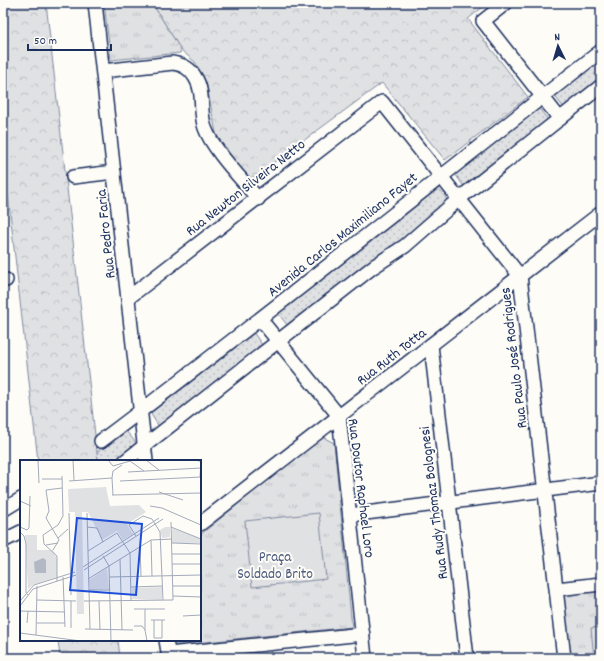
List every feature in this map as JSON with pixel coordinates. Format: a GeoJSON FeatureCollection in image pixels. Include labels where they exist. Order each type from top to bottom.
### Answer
{"type":"FeatureCollection","features":[{"type":"Feature","properties":{"kind":"street","name":"Rua Pedro Faria"},"geometry":{"type":"LineString","coordinates":[[95,3],[146,460]]}},
{"type":"Feature","properties":{"kind":"street"},"geometry":{"type":"LineString","coordinates":[[506,3],[483,21],[560,118]]}},
{"type":"Feature","properties":{"kind":"street","name":"Avenida Carlos Maximiliano Fayet"},"geometry":{"type":"LineString","coordinates":[[101,441],[261,320],[441,175],[601,51]]}},
{"type":"Feature","properties":{"kind":"street"},"geometry":{"type":"LineString","coordinates":[[102,71],[173,63],[183,65],[192,71],[200,86],[204,126],[210,139],[258,199]]}},
{"type":"Feature","properties":{"kind":"street"},"geometry":{"type":"LineString","coordinates":[[126,460],[373,267],[405,246],[460,198],[601,86]]}},
{"type":"Feature","properties":{"kind":"street","name":"Rua Newton Silveira Netto"},"geometry":{"type":"LineString","coordinates":[[128,298],[382,102]]}},
{"type":"Feature","properties":{"kind":"street","name":"Rua Paulo José Rodrigues"},"geometry":{"type":"LineString","coordinates":[[382,102],[460,198],[520,276],[564,658]]}},
{"type":"Feature","properties":{"kind":"street"},"geometry":{"type":"LineString","coordinates":[[73,177],[114,172]]}},
{"type":"Feature","properties":{"kind":"street","name":"Rua Ruth Totta"},"geometry":{"type":"LineString","coordinates":[[201,523],[601,213]]}},
{"type":"Feature","properties":{"kind":"street","name":"Rua Doutor Raphael Loro"},"geometry":{"type":"LineString","coordinates":[[261,320],[339,416],[366,658]]}},
{"type":"Feature","properties":{"kind":"street","name":"Rua Rudy Thomaz Bolognesi"},"geometry":{"type":"LineString","coordinates":[[431,345],[467,658]]}},
{"type":"Feature","properties":{"kind":"street"},"geometry":{"type":"LineString","coordinates":[[350,514],[601,483]]}},
{"type":"Feature","properties":{"kind":"street"},"geometry":{"type":"LineString","coordinates":[[3,510],[20,500]]}},
{"type":"Feature","properties":{"kind":"street"},"geometry":{"type":"LineString","coordinates":[[3,541],[20,532]]}},
{"type":"Feature","properties":{"kind":"street"},"geometry":{"type":"LineString","coordinates":[[557,589],[601,584]]}},
{"type":"Feature","properties":{"kind":"street"},"geometry":{"type":"LineString","coordinates":[[166,641],[168,656],[363,634]]}},
{"type":"Feature","properties":{"kind":"green space"},"geometry":{"type":"Polygon","coordinates":[[[3,3],[46,3],[98,460],[38,460],[3,150],[3,3]]]}},
{"type":"Feature","properties":{"kind":"green space"},"geometry":{"type":"Polygon","coordinates":[[[104,3],[152,3],[181,50],[180,53],[111,60],[104,3]]]}},
{"type":"Feature","properties":{"kind":"green space"},"geometry":{"type":"Polygon","coordinates":[[[152,3],[488,3],[468,19],[528,97],[445,160],[382,83],[250,180],[217,138],[206,82],[195,62],[181,50],[152,3]]]}},
{"type":"Feature","properties":{"kind":"green space"},"geometry":{"type":"Polygon","coordinates":[[[601,57],[601,81],[565,109],[553,94],[601,57]]]}},
{"type":"Feature","properties":{"kind":"green space"},"geometry":{"type":"Polygon","coordinates":[[[537,106],[549,121],[465,188],[453,171],[537,106]]]}},
{"type":"Feature","properties":{"kind":"green space"},"geometry":{"type":"Polygon","coordinates":[[[437,186],[449,202],[403,241],[288,326],[277,312],[437,186]]]}},
{"type":"Feature","properties":{"kind":"green space"},"geometry":{"type":"Polygon","coordinates":[[[253,332],[263,346],[159,427],[149,411],[253,332]]]}},
{"type":"Feature","properties":{"kind":"green space"},"geometry":{"type":"Polygon","coordinates":[[[125,430],[137,444],[117,460],[98,460],[97,452],[125,430]]]}},
{"type":"Feature","properties":{"kind":"green space","name":"Praça Soldado Brito"},"geometry":{"type":"Polygon","coordinates":[[[321,436],[334,443],[352,627],[176,645],[176,641],[201,641],[201,534],[321,436]]]}},
{"type":"Feature","properties":{"kind":"green space"},"geometry":{"type":"Polygon","coordinates":[[[319,513],[326,579],[252,587],[245,521],[319,513]]]}},
{"type":"Feature","properties":{"kind":"green space"},"geometry":{"type":"Polygon","coordinates":[[[601,591],[601,658],[570,658],[563,595],[601,591]]]}},
{"type":"Feature","properties":{"kind":"green space"},"geometry":{"type":"Polygon","coordinates":[[[601,627],[601,658],[594,658],[591,628],[601,627]]]}},
{"type":"Feature","properties":{"kind":"green space"},"geometry":{"type":"Polygon","coordinates":[[[58,641],[118,641],[120,658],[60,658],[58,641]]]}}]}
